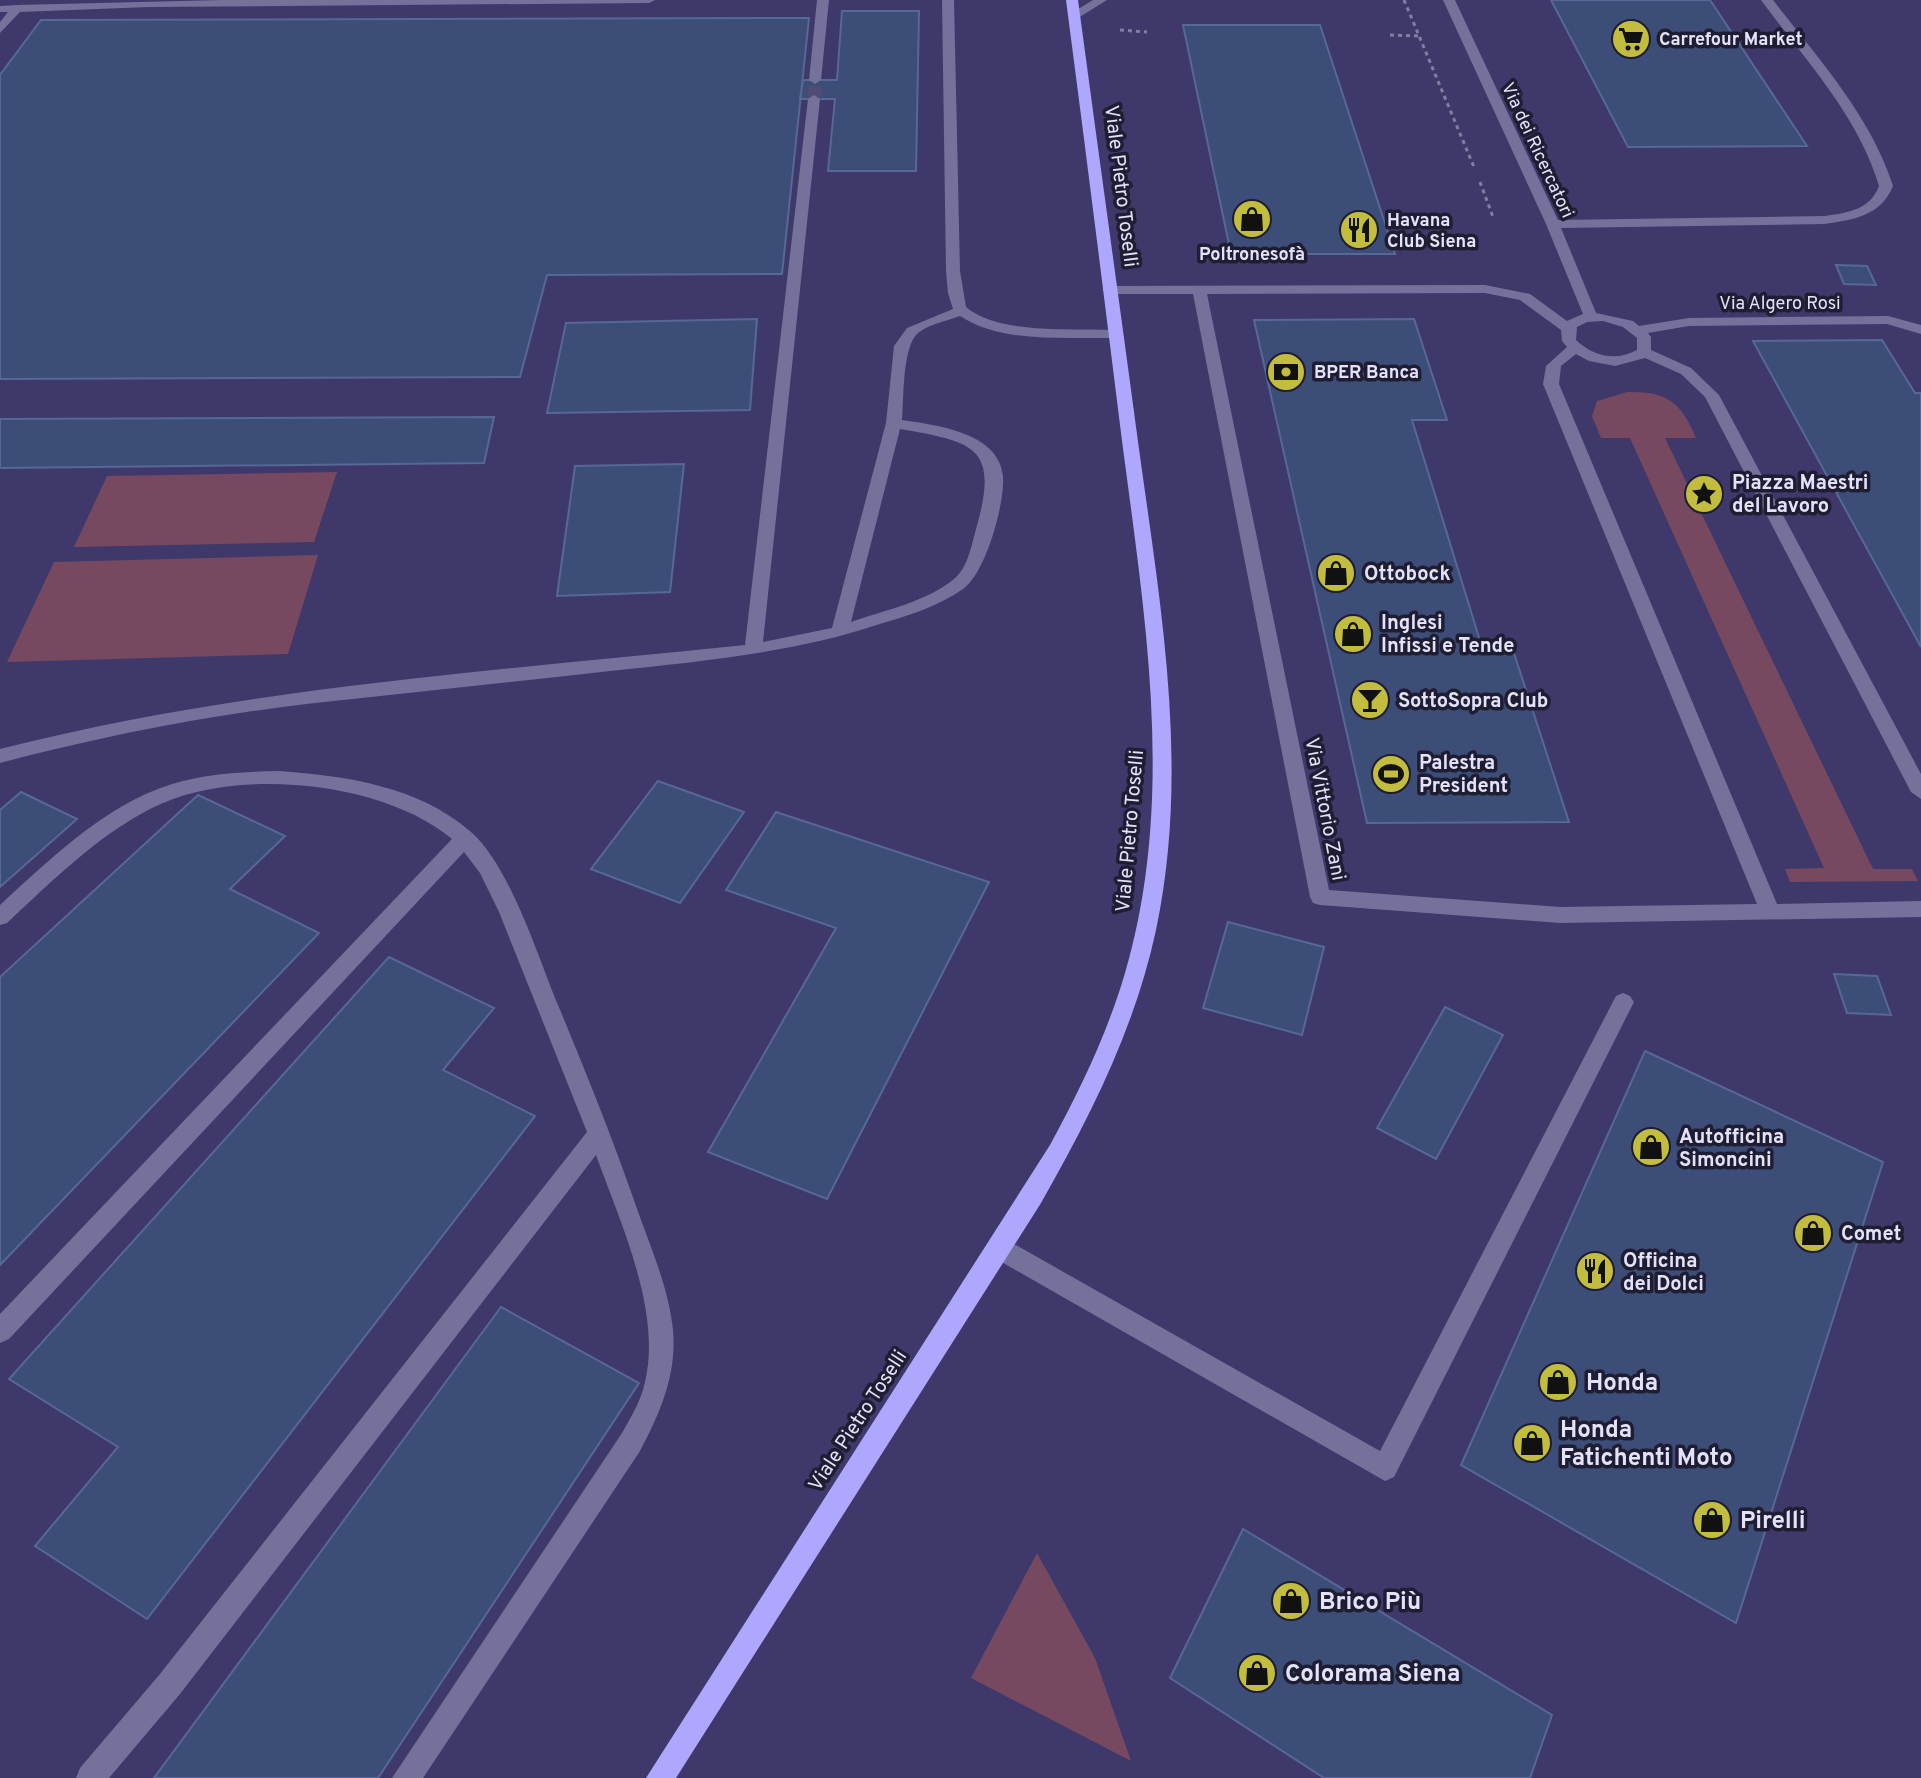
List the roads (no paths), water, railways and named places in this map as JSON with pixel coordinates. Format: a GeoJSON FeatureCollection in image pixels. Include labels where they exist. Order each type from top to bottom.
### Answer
{"type":"FeatureCollection","features":[{"type":"Feature","properties":{"kind":"main road","name":"Viale Pietro Toselli"},"geometry":{"type":"LineString","coordinates":[[660,1778],[999,1248],[1068,1133],[1110,1045],[1135,974],[1154,884],[1162,801],[1162,700],[1155,623],[1072,0]]}},
{"type":"Feature","properties":{"kind":"lane"},"geometry":{"type":"LineString","coordinates":[[0,9],[149,4],[649,0]]}},
{"type":"Feature","properties":{"kind":"lane"},"geometry":{"type":"LineString","coordinates":[[815,80],[823,0]]}},
{"type":"Feature","properties":{"kind":"lane"},"geometry":{"type":"LineString","coordinates":[[948,0],[956,302],[961,311],[975,320],[996,326],[1116,334]]}},
{"type":"Feature","properties":{"kind":"lane"},"geometry":{"type":"LineString","coordinates":[[1074,16],[1101,0]]}},
{"type":"Feature","properties":{"kind":"lane","name":"Via dei Ricercatori"},"geometry":{"type":"LineString","coordinates":[[1449,0],[1553,224],[1591,317]]}},
{"type":"Feature","properties":{"kind":"lane"},"geometry":{"type":"LineString","coordinates":[[1553,224],[1824,220],[1859,213],[1880,202],[1886,186],[1877,161],[1844,105],[1767,0]]}},
{"type":"Feature","properties":{"kind":"lane"},"geometry":{"type":"LineString","coordinates":[[0,30],[17,8]]}},
{"type":"Feature","properties":{"kind":"lane"},"geometry":{"type":"LineString","coordinates":[[753,650],[814,99]]}},
{"type":"Feature","properties":{"kind":"lane","name":"Via Vittorio Zani"},"geometry":{"type":"LineString","coordinates":[[1199,289],[1320,897],[1560,915],[1770,912]]}},
{"type":"Feature","properties":{"kind":"lane"},"geometry":{"type":"LineString","coordinates":[[1109,290],[1500,290],[1535,303],[1568,328],[1569,341],[1575,348],[1612,361],[1626,361],[1644,352]]}},
{"type":"Feature","properties":{"kind":"lane"},"geometry":{"type":"LineString","coordinates":[[840,632],[894,423],[901,346],[905,338],[922,325],[961,311]]}},
{"type":"Feature","properties":{"kind":"lane"},"geometry":{"type":"LineString","coordinates":[[1568,328],[1581,319],[1591,317],[1617,320],[1638,330],[1644,337],[1644,352]]}},
{"type":"Feature","properties":{"kind":"lane","name":"Via Algero Rosi"},"geometry":{"type":"LineString","coordinates":[[1638,330],[1689,322],[1888,320],[1921,330]]}},
{"type":"Feature","properties":{"kind":"lane"},"geometry":{"type":"LineString","coordinates":[[1575,348],[1553,366],[1551,384],[1770,912],[1921,909]]}},
{"type":"Feature","properties":{"kind":"lane"},"geometry":{"type":"LineString","coordinates":[[1644,352],[1686,371],[1705,385],[1921,792]]}},
{"type":"Feature","properties":{"kind":"lane"},"geometry":{"type":"LineString","coordinates":[[0,756],[93,732],[311,697],[753,650],[840,632],[956,586],[974,566],[994,492],[994,468],[985,454],[971,444],[938,430],[894,423]]}},
{"type":"Feature","properties":{"kind":"lane"},"geometry":{"type":"LineString","coordinates":[[0,917],[113,824],[162,794],[214,782],[291,780],[368,788],[426,808],[465,838],[493,879],[600,1133],[658,1303],[661,1351],[658,1384],[650,1412],[406,1778]]}},
{"type":"Feature","properties":{"kind":"lane"},"geometry":{"type":"LineString","coordinates":[[0,1331],[465,838]]}},
{"type":"Feature","properties":{"kind":"lane"},"geometry":{"type":"LineString","coordinates":[[999,1248],[1385,1468],[1623,1002]]}},
{"type":"Feature","properties":{"kind":"lane"},"geometry":{"type":"LineString","coordinates":[[90,1778],[170,1684],[600,1133]]}},
{"type":"Feature","properties":{"kind":"tunnel"},"geometry":{"type":"LineString","coordinates":[[814,99],[815,80]]}},
{"type":"Feature","properties":{"kind":"place","name":"Carrefour Market"},"geometry":{"type":"Point","coordinates":[1631,39]}},
{"type":"Feature","properties":{"kind":"place","name":"Poltronesofà"},"geometry":{"type":"Point","coordinates":[1252,219]}},
{"type":"Feature","properties":{"kind":"place","name":"Havana Club Siena"},"geometry":{"type":"Point","coordinates":[1359,230]}},
{"type":"Feature","properties":{"kind":"place","name":"BPER Banca"},"geometry":{"type":"Point","coordinates":[1286,372]}},
{"type":"Feature","properties":{"kind":"place","name":"Piazza Maestri del Lavoro"},"geometry":{"type":"Point","coordinates":[1704,494]}},
{"type":"Feature","properties":{"kind":"place","name":"Ottobock"},"geometry":{"type":"Point","coordinates":[1336,573]}},
{"type":"Feature","properties":{"kind":"place","name":"Inglesi Infissi e Tende"},"geometry":{"type":"Point","coordinates":[1353,634]}},
{"type":"Feature","properties":{"kind":"place","name":"SottoSopra Club"},"geometry":{"type":"Point","coordinates":[1370,700]}},
{"type":"Feature","properties":{"kind":"place","name":"Palestra President"},"geometry":{"type":"Point","coordinates":[1391,774]}},
{"type":"Feature","properties":{"kind":"place","name":"Autofficina Simoncini"},"geometry":{"type":"Point","coordinates":[1651,1147]}},
{"type":"Feature","properties":{"kind":"place","name":"Comet"},"geometry":{"type":"Point","coordinates":[1813,1233]}},
{"type":"Feature","properties":{"kind":"place","name":"Officina dei Dolci"},"geometry":{"type":"Point","coordinates":[1595,1271]}},
{"type":"Feature","properties":{"kind":"place","name":"Honda"},"geometry":{"type":"Point","coordinates":[1558,1382]}},
{"type":"Feature","properties":{"kind":"place","name":"Honda Fatichenti Moto"},"geometry":{"type":"Point","coordinates":[1532,1443]}},
{"type":"Feature","properties":{"kind":"place","name":"Pirelli"},"geometry":{"type":"Point","coordinates":[1712,1520]}},
{"type":"Feature","properties":{"kind":"place","name":"Brico Più"},"geometry":{"type":"Point","coordinates":[1291,1601]}},
{"type":"Feature","properties":{"kind":"place","name":"Colorama Siena"},"geometry":{"type":"Point","coordinates":[1257,1673]}}]}
